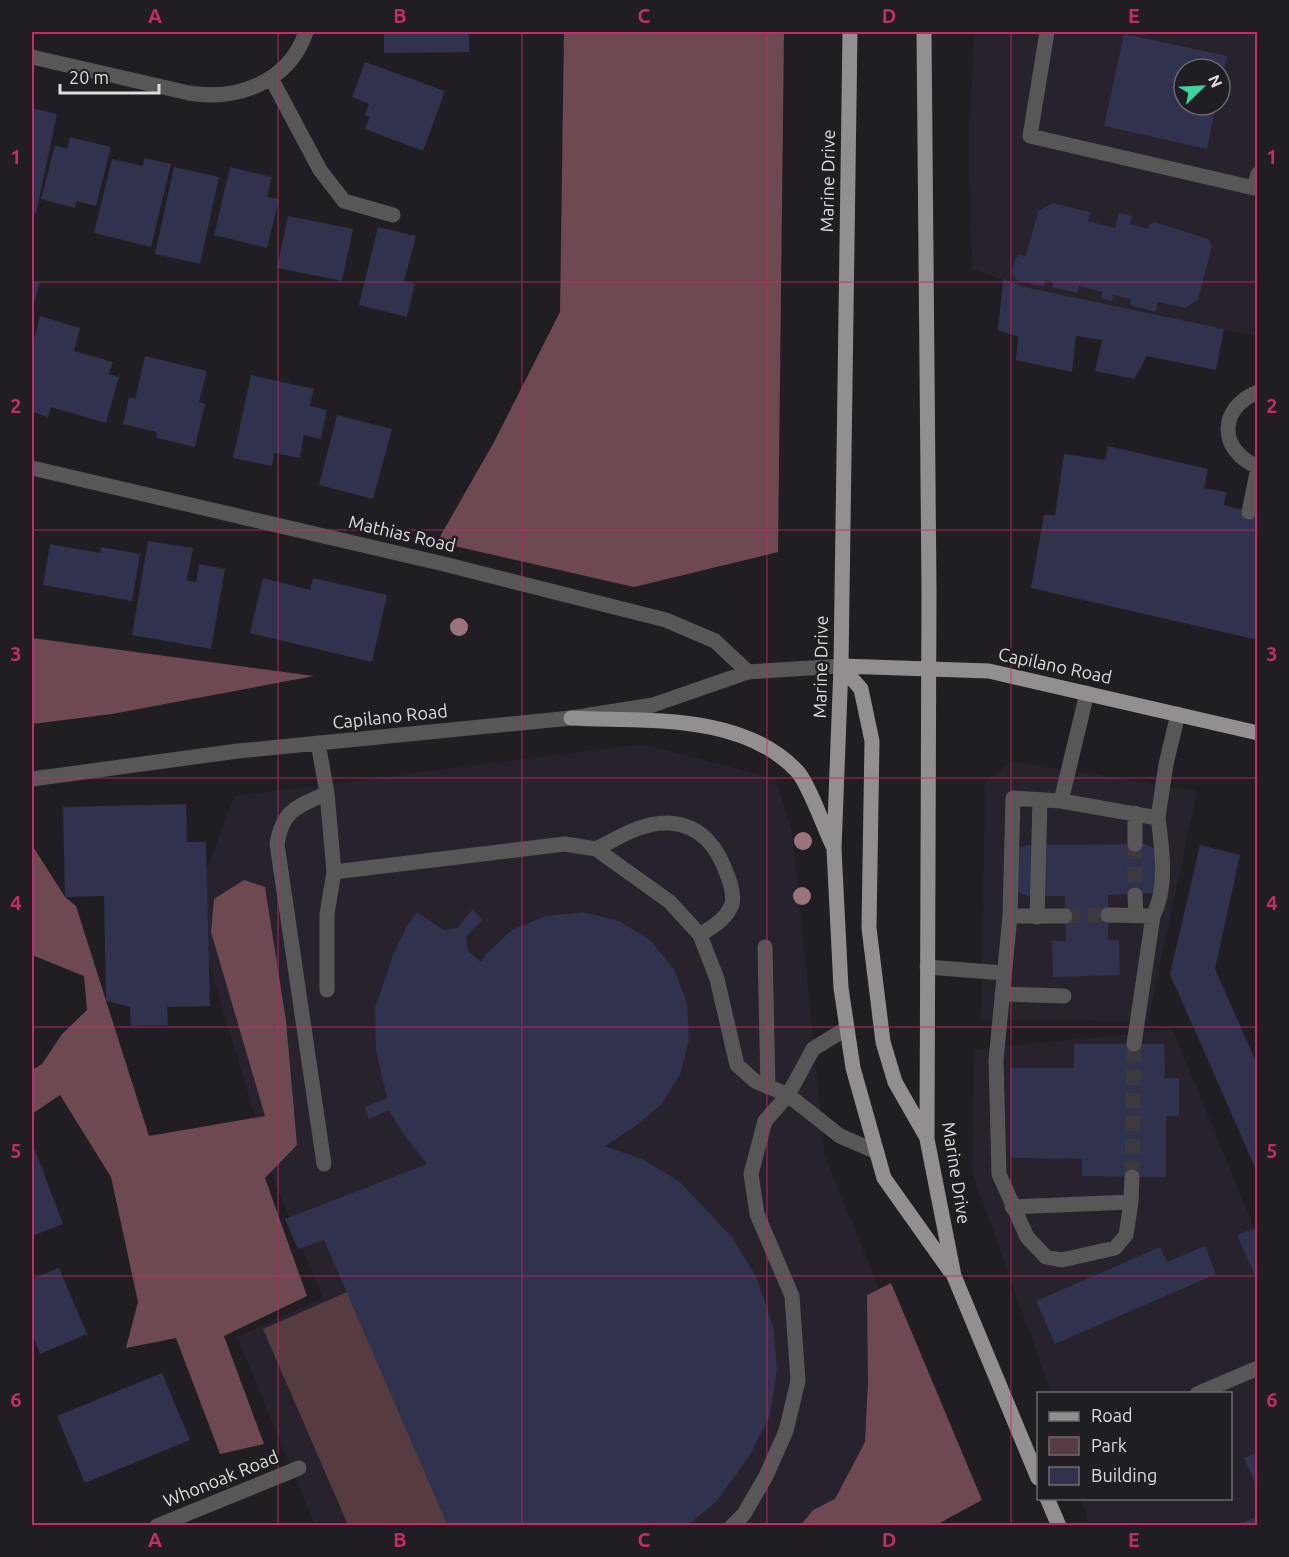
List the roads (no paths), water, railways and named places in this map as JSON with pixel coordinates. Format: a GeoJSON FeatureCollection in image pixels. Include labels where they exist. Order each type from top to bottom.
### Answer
{"type":"FeatureCollection","features":[{"type":"Feature","properties":{"kind":"main road","name":"Marine Drive"},"geometry":{"type":"LineString","coordinates":[[850,32],[841,666],[834,849],[841,988],[853,1068],[884,1178],[954,1276],[1035,1460]]}},
{"type":"Feature","properties":{"kind":"main road","name":"Marine Drive"},"geometry":{"type":"LineString","coordinates":[[924,32],[929,669],[927,1139],[954,1276]]}},
{"type":"Feature","properties":{"kind":"main road","name":"Capilano Road"},"geometry":{"type":"LineString","coordinates":[[841,666],[989,671],[1257,733]]}},
{"type":"Feature","properties":{"kind":"main road"},"geometry":{"type":"LineString","coordinates":[[841,666],[861,689],[872,741],[869,928],[883,1042],[895,1082],[927,1139]]}},
{"type":"Feature","properties":{"kind":"main road"},"geometry":{"type":"LineString","coordinates":[[571,718],[705,725],[764,745],[798,773],[834,849]]}},
{"type":"Feature","properties":{"kind":"main road"},"geometry":{"type":"LineString","coordinates":[[1048,1500],[1059,1526]]}},
{"type":"Feature","properties":{"kind":"street"},"geometry":{"type":"LineString","coordinates":[[32,57],[212,97],[232,95],[253,89],[271,78],[294,54],[306,32]]}},
{"type":"Feature","properties":{"kind":"street"},"geometry":{"type":"LineString","coordinates":[[1047,32],[1030,136],[1254,188],[1257,174]]}},
{"type":"Feature","properties":{"kind":"street"},"geometry":{"type":"LineString","coordinates":[[271,78],[320,170],[345,201],[393,215]]}},
{"type":"Feature","properties":{"kind":"street"},"geometry":{"type":"LineString","coordinates":[[1249,512],[1257,468],[1236,453],[1230,442],[1228,430],[1230,417],[1236,405],[1257,392]]}},
{"type":"Feature","properties":{"kind":"street","name":"Mathias Road"},"geometry":{"type":"LineString","coordinates":[[32,468],[476,572],[666,620],[715,641],[748,672]]}},
{"type":"Feature","properties":{"kind":"street","name":"Capilano Road"},"geometry":{"type":"LineString","coordinates":[[32,778],[318,743],[571,718],[653,705],[748,672],[841,666]]}},
{"type":"Feature","properties":{"kind":"street"},"geometry":{"type":"LineString","coordinates":[[1061,801],[1087,693]]}},
{"type":"Feature","properties":{"kind":"street"},"geometry":{"type":"LineString","coordinates":[[1134,1044],[1154,916],[1161,892],[1162,849],[1158,818],[1166,764],[1178,714]]}},
{"type":"Feature","properties":{"kind":"street"},"geometry":{"type":"LineString","coordinates":[[318,743],[327,793],[334,872],[326,933],[327,990]]}},
{"type":"Feature","properties":{"kind":"street"},"geometry":{"type":"LineString","coordinates":[[324,1164],[277,844],[284,818],[295,808],[327,793]]}},
{"type":"Feature","properties":{"kind":"street"},"geometry":{"type":"LineString","coordinates":[[1132,1177],[1126,1235],[1114,1248],[1062,1260],[1046,1257],[1027,1237],[999,1174],[996,1060],[1010,916],[1013,798],[1061,801],[1158,818]]}},
{"type":"Feature","properties":{"kind":"street"},"geometry":{"type":"LineString","coordinates":[[1037,916],[1040,800]]}},
{"type":"Feature","properties":{"kind":"street"},"geometry":{"type":"LineString","coordinates":[[1135,813],[1135,844]]}},
{"type":"Feature","properties":{"kind":"street"},"geometry":{"type":"LineString","coordinates":[[596,849],[641,826],[667,823],[686,825],[708,838],[722,857],[730,882],[733,902],[725,918],[700,935]]}},
{"type":"Feature","properties":{"kind":"street"},"geometry":{"type":"LineString","coordinates":[[334,872],[565,844],[596,849],[670,902],[700,935],[717,979],[737,1065],[755,1082],[788,1095],[840,1136],[877,1152]]}},
{"type":"Feature","properties":{"kind":"street"},"geometry":{"type":"LineString","coordinates":[[1135,895],[1136,916]]}},
{"type":"Feature","properties":{"kind":"street"},"geometry":{"type":"LineString","coordinates":[[1108,915],[1154,916]]}},
{"type":"Feature","properties":{"kind":"street"},"geometry":{"type":"LineString","coordinates":[[1010,916],[1065,916]]}},
{"type":"Feature","properties":{"kind":"street"},"geometry":{"type":"LineString","coordinates":[[765,947],[768,1087]]}},
{"type":"Feature","properties":{"kind":"street"},"geometry":{"type":"LineString","coordinates":[[927,967],[1004,973]]}},
{"type":"Feature","properties":{"kind":"street"},"geometry":{"type":"LineString","coordinates":[[1002,994],[1064,996]]}},
{"type":"Feature","properties":{"kind":"street"},"geometry":{"type":"LineString","coordinates":[[732,1526],[744,1514],[770,1467],[786,1431],[798,1381],[792,1296],[757,1214],[751,1174],[765,1121],[788,1095],[813,1049],[847,1028]]}},
{"type":"Feature","properties":{"kind":"street"},"geometry":{"type":"LineString","coordinates":[[1012,1207],[1131,1202]]}},
{"type":"Feature","properties":{"kind":"street"},"geometry":{"type":"LineString","coordinates":[[1202,1392],[1257,1368]]}},
{"type":"Feature","properties":{"kind":"street","name":"Whonoak Road"},"geometry":{"type":"LineString","coordinates":[[157,1526],[299,1468]]}},
{"type":"Feature","properties":{"kind":"tunnel"},"geometry":{"type":"LineString","coordinates":[[1135,844],[1135,895]]}},
{"type":"Feature","properties":{"kind":"tunnel"},"geometry":{"type":"LineString","coordinates":[[1065,916],[1108,915]]}},
{"type":"Feature","properties":{"kind":"tunnel"},"geometry":{"type":"LineString","coordinates":[[1132,1177],[1134,1044]]}}]}
